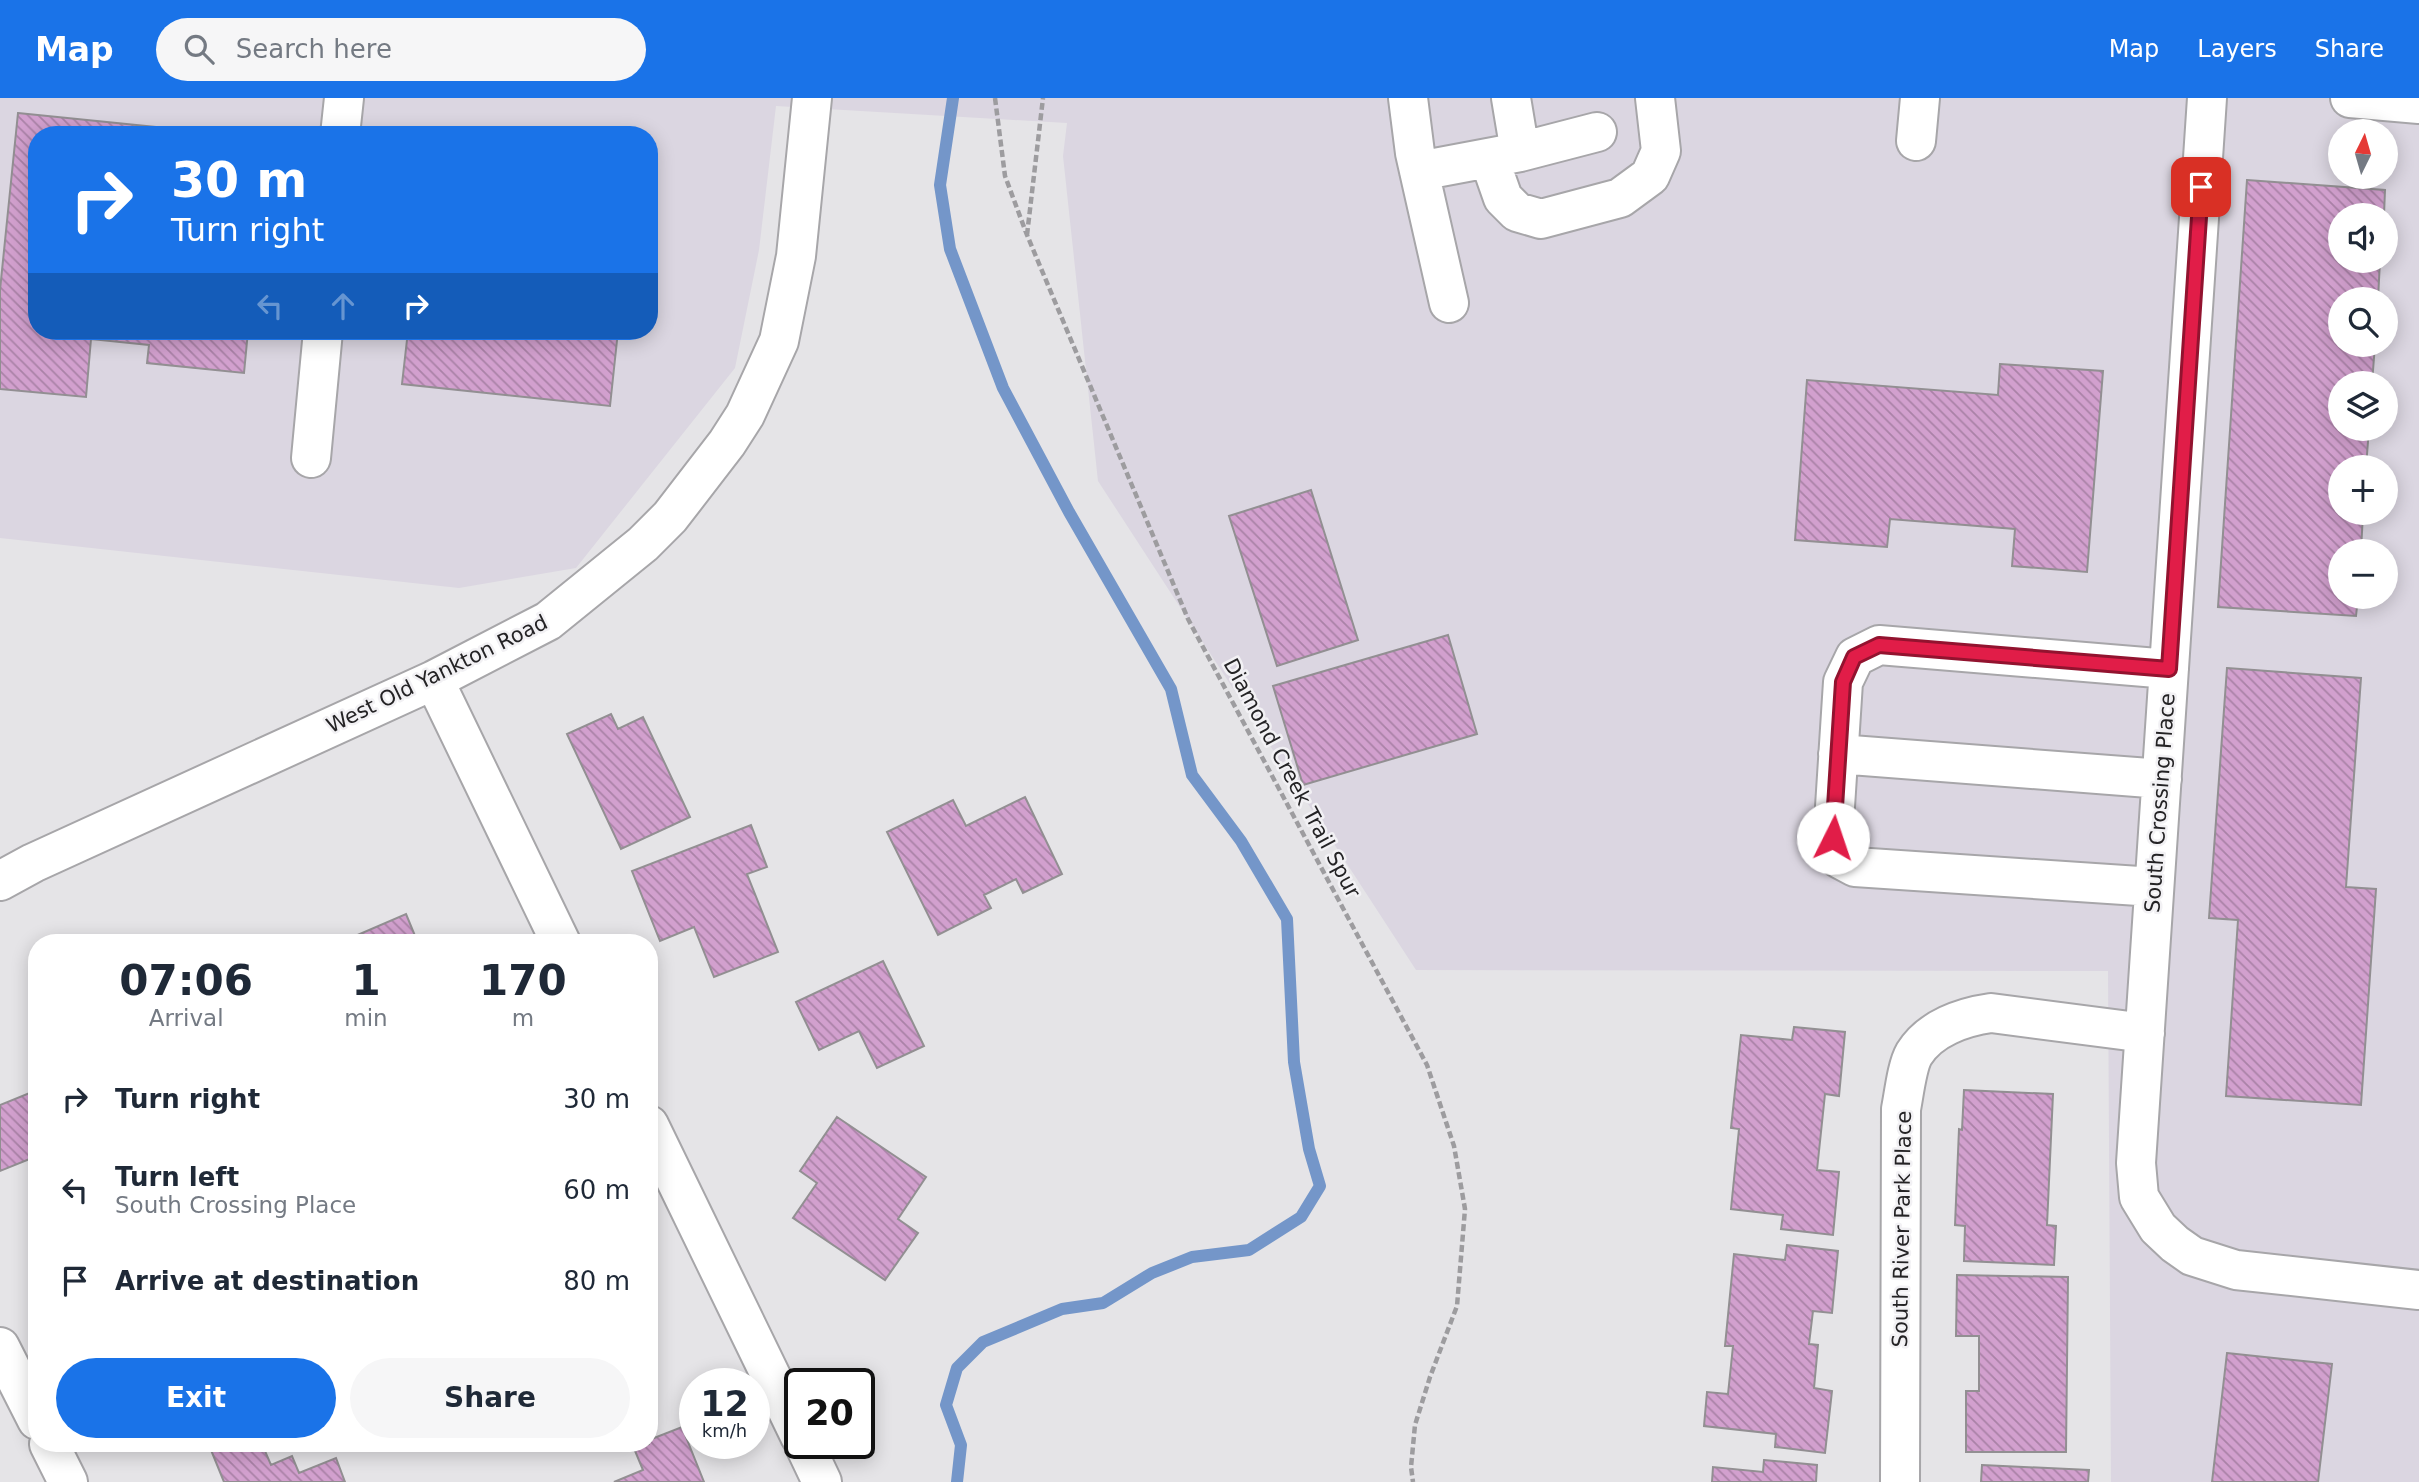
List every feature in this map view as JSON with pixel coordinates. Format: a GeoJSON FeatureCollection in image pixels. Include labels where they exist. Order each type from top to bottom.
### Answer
{"type":"FeatureCollection","features":[{"type":"Feature","properties":{"kind":"street"},"geometry":{"type":"LineString","coordinates":[[342,126],[344,98]]}},
{"type":"Feature","properties":{"kind":"street","name":"West Old Yankton Road"},"geometry":{"type":"LineString","coordinates":[[0,881],[33,863],[434,680],[548,621],[643,544],[670,517],[727,443],[745,415],[779,341],[796,256],[812,98]]}},
{"type":"Feature","properties":{"kind":"street"},"geometry":{"type":"LineString","coordinates":[[1408,98],[1419,171],[1449,303]]}},
{"type":"Feature","properties":{"kind":"street"},"geometry":{"type":"LineString","coordinates":[[1511,98],[1503,198],[1517,212],[1541,219],[1620,198],[1650,176],[1661,151],[1655,98]]}},
{"type":"Feature","properties":{"kind":"street"},"geometry":{"type":"LineString","coordinates":[[1916,141],[1920,98]]}},
{"type":"Feature","properties":{"kind":"street","name":"South Crossing Place"},"geometry":{"type":"LineString","coordinates":[[2207,98],[2136,1163],[2139,1197],[2158,1227],[2192,1256],[2236,1270],[2419,1290]]}},
{"type":"Feature","properties":{"kind":"street"},"geometry":{"type":"LineString","coordinates":[[2350,98],[2419,104]]}},
{"type":"Feature","properties":{"kind":"street"},"geometry":{"type":"LineString","coordinates":[[1419,171],[1505,155],[1597,132]]}},
{"type":"Feature","properties":{"kind":"street"},"geometry":{"type":"LineString","coordinates":[[311,458],[322,340]]}},
{"type":"Feature","properties":{"kind":"street"},"geometry":{"type":"LineString","coordinates":[[2154,887],[1856,867],[1840,859],[1833,838],[1838,754],[1843,682],[1854,657],[1879,645],[2169,669]]}},
{"type":"Feature","properties":{"kind":"street"},"geometry":{"type":"LineString","coordinates":[[434,680],[557,934]]}},
{"type":"Feature","properties":{"kind":"street"},"geometry":{"type":"LineString","coordinates":[[1838,754],[2162,779]]}},
{"type":"Feature","properties":{"kind":"street","name":"South River Park Place"},"geometry":{"type":"LineString","coordinates":[[1900,1482],[1901,1109],[1913,1055],[1929,1037],[1950,1024],[1968,1016],[1991,1013],[2145,1034]]}},
{"type":"Feature","properties":{"kind":"street"},"geometry":{"type":"LineString","coordinates":[[658,1144],[784,1403]]}},
{"type":"Feature","properties":{"kind":"street"},"geometry":{"type":"LineString","coordinates":[[0,1347],[28,1402]]}},
{"type":"Feature","properties":{"kind":"street"},"geometry":{"type":"LineString","coordinates":[[53,1452],[68,1482]]}},
{"type":"Feature","properties":{"kind":"street"},"geometry":{"type":"LineString","coordinates":[[811,1459],[822,1482]]}},
{"type":"Feature","properties":{"kind":"path","name":"Diamond Creek Trail Spur"},"geometry":{"type":"LineString","coordinates":[[995,98],[1005,176],[1027,235],[1188,619],[1427,1065],[1454,1146],[1465,1209],[1457,1306],[1415,1425],[1411,1467],[1413,1482]]}},
{"type":"Feature","properties":{"kind":"path"},"geometry":{"type":"LineString","coordinates":[[1027,235],[1043,98]]}},
{"type":"Feature","properties":{"kind":"shaded area"},"geometry":{"type":"Polygon","coordinates":[[[0,98],[2419,98],[2419,1482],[2111,1482],[2108,971],[1416,970],[1098,481],[1063,156],[1067,123],[776,106],[759,250],[735,368],[576,568],[459,588],[0,538],[0,98]]]}},
{"type":"Feature","properties":{"kind":"building"},"geometry":{"type":"Polygon","coordinates":[[[18,113],[146,126],[28,126],[28,340],[91,340],[86,397],[0,389],[0,290],[18,113]]]}},
{"type":"Feature","properties":{"kind":"building"},"geometry":{"type":"Polygon","coordinates":[[[2247,180],[2328,186],[2328,189],[2385,190],[2384,203],[2328,203],[2328,273],[2379,273],[2379,287],[2328,287],[2328,357],[2374,357],[2373,371],[2328,371],[2328,441],[2368,441],[2367,455],[2328,455],[2328,525],[2362,525],[2362,539],[2328,539],[2328,609],[2357,609],[2356,616],[2218,607],[2247,180]]]}},
{"type":"Feature","properties":{"kind":"building"},"geometry":{"type":"Polygon","coordinates":[[[101,340],[247,340],[244,373],[147,363],[149,345],[101,340]]]}},
{"type":"Feature","properties":{"kind":"building"},"geometry":{"type":"Polygon","coordinates":[[[407,340],[617,340],[610,406],[402,384],[407,340]]]}},
{"type":"Feature","properties":{"kind":"building"},"geometry":{"type":"Polygon","coordinates":[[[2000,364],[2103,371],[2087,572],[2012,566],[2015,529],[1890,519],[1887,547],[1795,540],[1807,380],[1998,395],[2000,364]]]}},
{"type":"Feature","properties":{"kind":"building"},"geometry":{"type":"Polygon","coordinates":[[[1311,490],[1358,640],[1277,666],[1229,516],[1311,490]]]}},
{"type":"Feature","properties":{"kind":"building"},"geometry":{"type":"Polygon","coordinates":[[[1448,635],[1477,734],[1303,785],[1273,686],[1448,635]]]}},
{"type":"Feature","properties":{"kind":"building"},"geometry":{"type":"Polygon","coordinates":[[[2227,668],[2361,678],[2346,887],[2376,889],[2361,1105],[2226,1096],[2238,920],[2209,918],[2227,668]]]}},
{"type":"Feature","properties":{"kind":"building"},"geometry":{"type":"Polygon","coordinates":[[[611,714],[618,729],[643,717],[690,817],[621,849],[567,734],[611,714]]]}},
{"type":"Feature","properties":{"kind":"building"},"geometry":{"type":"Polygon","coordinates":[[[1025,797],[1062,874],[1023,893],[1016,879],[984,895],[991,908],[938,935],[887,832],[953,800],[966,826],[1025,797]]]}},
{"type":"Feature","properties":{"kind":"building"},"geometry":{"type":"Polygon","coordinates":[[[751,825],[767,867],[747,874],[778,952],[714,977],[694,927],[660,941],[632,871],[751,825]]]}},
{"type":"Feature","properties":{"kind":"building"},"geometry":{"type":"Polygon","coordinates":[[[406,914],[414,934],[360,934],[406,914]]]}},
{"type":"Feature","properties":{"kind":"building"},"geometry":{"type":"Polygon","coordinates":[[[883,961],[924,1046],[877,1068],[859,1031],[819,1050],[796,1002],[883,961]]]}},
{"type":"Feature","properties":{"kind":"building"},"geometry":{"type":"Polygon","coordinates":[[[1794,1027],[1845,1032],[1839,1096],[1825,1094],[1817,1170],[1839,1172],[1833,1235],[1781,1229],[1783,1215],[1731,1209],[1739,1129],[1731,1128],[1741,1035],[1792,1040],[1794,1027]]]}},
{"type":"Feature","properties":{"kind":"building"},"geometry":{"type":"Polygon","coordinates":[[[1964,1090],[2053,1094],[2047,1225],[2056,1226],[2054,1265],[1964,1261],[1965,1226],[1955,1225],[1959,1129],[1962,1130],[1964,1090]]]}},
{"type":"Feature","properties":{"kind":"building"},"geometry":{"type":"Polygon","coordinates":[[[28,1094],[28,1160],[0,1171],[0,1105],[28,1094]]]}},
{"type":"Feature","properties":{"kind":"building"},"geometry":{"type":"Polygon","coordinates":[[[837,1117],[926,1177],[898,1219],[918,1233],[885,1280],[793,1218],[817,1183],[800,1171],[837,1117]]]}},
{"type":"Feature","properties":{"kind":"building"},"geometry":{"type":"Polygon","coordinates":[[[1787,1245],[1838,1251],[1832,1313],[1813,1311],[1809,1344],[1818,1345],[1814,1388],[1832,1391],[1825,1453],[1775,1447],[1776,1434],[1704,1426],[1707,1392],[1728,1394],[1733,1346],[1725,1346],[1734,1254],[1785,1260],[1787,1245]]]}},
{"type":"Feature","properties":{"kind":"building"},"geometry":{"type":"Polygon","coordinates":[[[1957,1275],[2068,1277],[2066,1452],[1966,1452],[1966,1391],[1979,1391],[1979,1336],[1956,1336],[1957,1275]]]}},
{"type":"Feature","properties":{"kind":"building"},"geometry":{"type":"Polygon","coordinates":[[[2227,1353],[2332,1364],[2318,1482],[2212,1482],[2227,1353]]]}},
{"type":"Feature","properties":{"kind":"building"},"geometry":{"type":"Polygon","coordinates":[[[679,1428],[679,1459],[695,1459],[704,1482],[614,1482],[643,1470],[636,1452],[658,1452],[658,1436],[679,1428]]]}},
{"type":"Feature","properties":{"kind":"building"},"geometry":{"type":"Polygon","coordinates":[[[212,1452],[265,1452],[271,1465],[292,1456],[299,1473],[336,1458],[345,1482],[224,1482],[212,1452]]]}},
{"type":"Feature","properties":{"kind":"building"},"geometry":{"type":"Polygon","coordinates":[[[1764,1460],[1817,1465],[1816,1482],[1712,1482],[1713,1467],[1763,1472],[1764,1460]]]}},
{"type":"Feature","properties":{"kind":"building"},"geometry":{"type":"Polygon","coordinates":[[[1982,1465],[2089,1470],[2088,1482],[1981,1482],[1982,1465]]]}},
{"type":"Feature","properties":{"kind":"waterway"},"geometry":{"type":"LineString","coordinates":[[953,98],[940,185],[950,249],[1003,388],[1069,512],[1171,689],[1192,775],[1241,841],[1287,919],[1294,1062],[1309,1149],[1320,1186],[1301,1217],[1249,1250],[1192,1257],[1152,1273],[1103,1303],[1062,1309],[983,1342],[957,1368],[946,1405],[961,1445],[957,1482]]}},
{"type":"Feature","properties":{"kind":"route"},"geometry":{"type":"LineString","coordinates":[[1833,838],[1843,682],[1854,657],[1879,645],[2169,669],[2201,187]]}}]}
